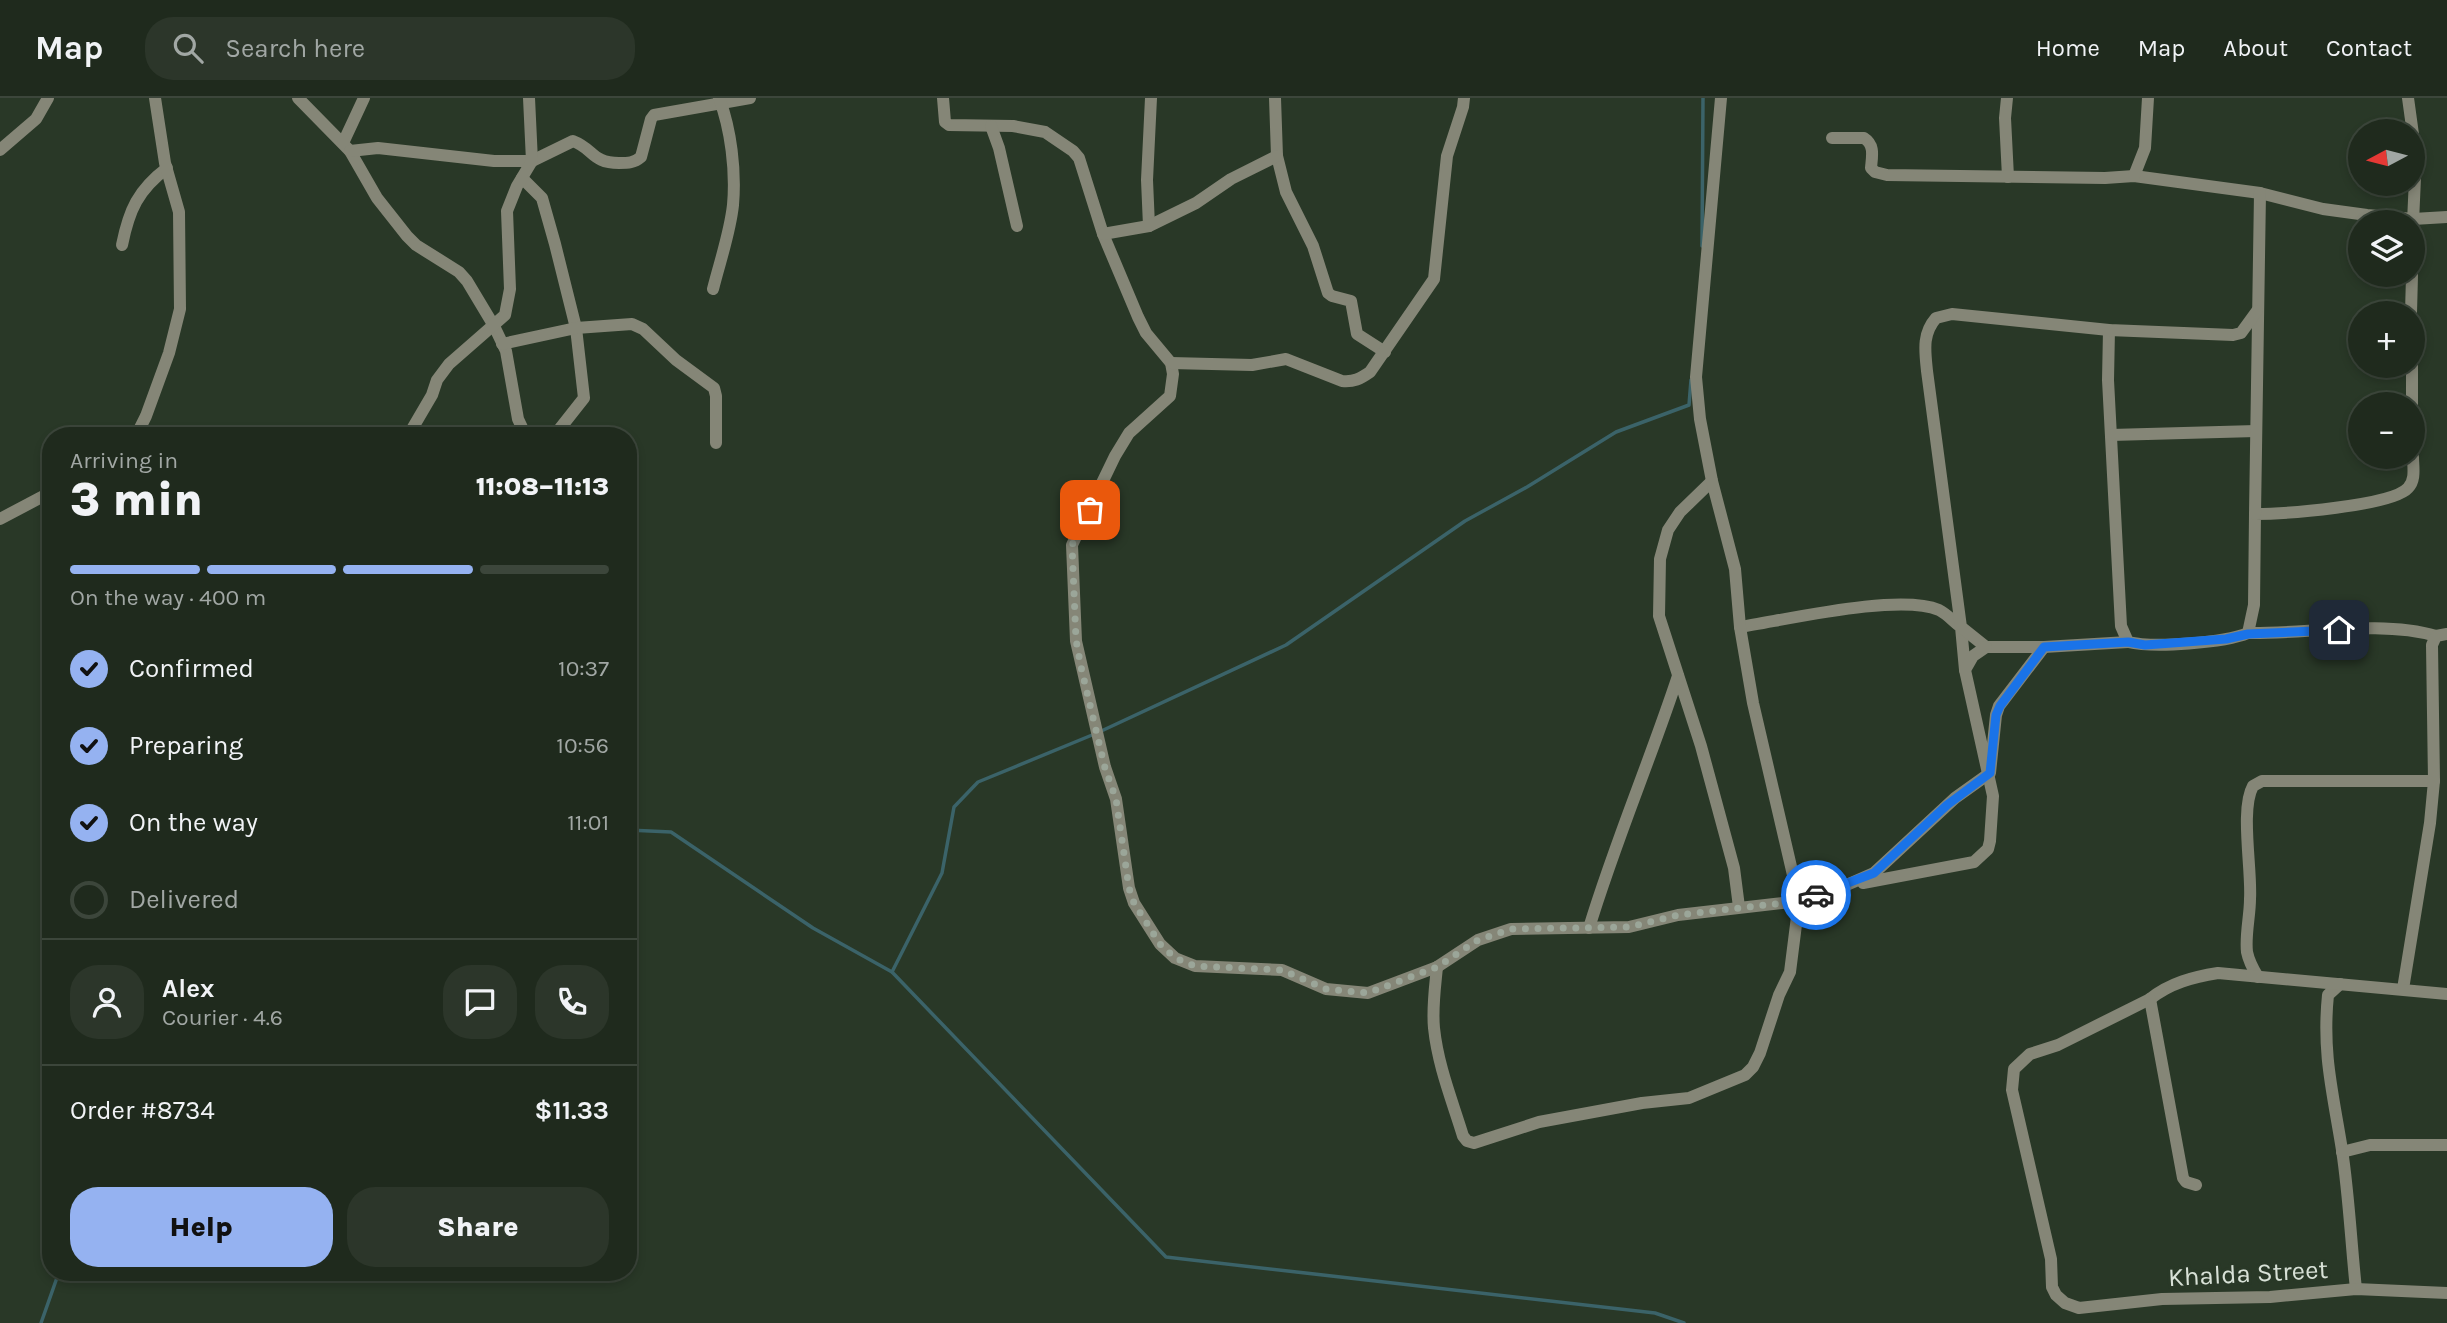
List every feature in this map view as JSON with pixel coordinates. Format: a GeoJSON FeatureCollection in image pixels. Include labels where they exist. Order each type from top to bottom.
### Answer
{"type":"FeatureCollection","features":[{"type":"Feature","properties":{"kind":"street"},"geometry":{"type":"LineString","coordinates":[[0,150],[36,119],[47,98]]}},
{"type":"Feature","properties":{"kind":"street"},"geometry":{"type":"LineString","coordinates":[[140,427],[169,353],[180,309],[179,212],[167,168],[155,98]]}},
{"type":"Feature","properties":{"kind":"street"},"geometry":{"type":"LineString","coordinates":[[298,98],[346,147],[377,198],[407,236],[463,277],[494,326],[508,357],[518,419],[522,427]]}},
{"type":"Feature","properties":{"kind":"street"},"geometry":{"type":"LineString","coordinates":[[346,147],[364,98]]}},
{"type":"Feature","properties":{"kind":"street"},"geometry":{"type":"LineString","coordinates":[[413,427],[449,364],[505,315],[508,305],[508,211],[532,161],[528,98]]}},
{"type":"Feature","properties":{"kind":"street"},"geometry":{"type":"LineString","coordinates":[[346,147],[494,161],[532,161],[573,141],[599,161],[633,162],[641,157],[654,115],[720,101],[750,98]]}},
{"type":"Feature","properties":{"kind":"street"},"geometry":{"type":"LineString","coordinates":[[943,98],[943,116],[949,125],[1013,127],[1045,132],[1073,151],[1079,158],[1103,234],[1146,333],[1171,363],[1173,374],[1170,396],[1129,433],[1072,545],[1076,640],[1105,768],[1116,799],[1129,888],[1134,903],[1166,951],[1175,958],[1195,966],[1282,970],[1326,989],[1353,993],[1377,991],[1437,967],[1478,940],[1511,929],[1629,927],[1678,915],[1799,901],[1842,887],[1974,862],[1988,849],[1993,796],[1965,670],[1927,371],[1927,328],[1936,318],[1952,314],[2109,330],[2233,335],[2241,333],[2257,312]]}},
{"type":"Feature","properties":{"kind":"street"},"geometry":{"type":"LineString","coordinates":[[1149,226],[1147,180],[1151,98]]}},
{"type":"Feature","properties":{"kind":"street"},"geometry":{"type":"LineString","coordinates":[[1275,98],[1277,156],[1289,200],[1313,246],[1328,293],[1351,301],[1357,334],[1385,352]]}},
{"type":"Feature","properties":{"kind":"street"},"geometry":{"type":"LineString","coordinates":[[1171,363],[1252,365],[1286,359],[1350,382],[1370,372],[1434,279],[1447,156],[1464,98]]}},
{"type":"Feature","properties":{"kind":"street"},"geometry":{"type":"LineString","coordinates":[[1437,967],[1433,1012],[1441,1068],[1463,1136],[1467,1141],[1475,1143],[1539,1122],[1642,1103],[1689,1098],[1745,1075],[1757,1060],[1779,995],[1790,972],[1799,901],[1753,703],[1740,627],[1735,569],[1712,481],[1700,419],[1696,377],[1721,98]]}},
{"type":"Feature","properties":{"kind":"street"},"geometry":{"type":"LineString","coordinates":[[2007,98],[2005,118],[2008,177]]}},
{"type":"Feature","properties":{"kind":"street"},"geometry":{"type":"LineString","coordinates":[[2134,176],[2145,148],[2148,98]]}},
{"type":"Feature","properties":{"kind":"street"},"geometry":{"type":"LineString","coordinates":[[2409,98],[2416,156],[2414,210]]}},
{"type":"Feature","properties":{"kind":"street"},"geometry":{"type":"LineString","coordinates":[[713,289],[733,203],[731,156],[720,101]]}},
{"type":"Feature","properties":{"kind":"street"},"geometry":{"type":"LineString","coordinates":[[991,126],[999,148],[1017,226]]}},
{"type":"Feature","properties":{"kind":"street"},"geometry":{"type":"LineString","coordinates":[[1832,138],[1864,138],[1872,146],[1871,168],[1880,174],[2105,178],[2134,176],[2260,193],[2323,209],[2348,212]]}},
{"type":"Feature","properties":{"kind":"street"},"geometry":{"type":"LineString","coordinates":[[1103,234],[1149,226],[1196,203],[1231,179],[1277,156]]}},
{"type":"Feature","properties":{"kind":"street"},"geometry":{"type":"LineString","coordinates":[[122,245],[140,192],[167,168]]}},
{"type":"Feature","properties":{"kind":"street"},"geometry":{"type":"LineString","coordinates":[[522,178],[542,198],[576,328],[584,398],[561,427]]}},
{"type":"Feature","properties":{"kind":"street"},"geometry":{"type":"LineString","coordinates":[[2248,634],[2254,605],[2260,193]]}},
{"type":"Feature","properties":{"kind":"street"},"geometry":{"type":"LineString","coordinates":[[2425,220],[2447,217]]}},
{"type":"Feature","properties":{"kind":"street"},"geometry":{"type":"LineString","coordinates":[[502,344],[576,328],[625,323],[637,325],[676,360],[714,388],[716,443]]}},
{"type":"Feature","properties":{"kind":"street"},"geometry":{"type":"LineString","coordinates":[[2109,330],[2111,435],[2121,626],[2128,642]]}},
{"type":"Feature","properties":{"kind":"street"},"geometry":{"type":"LineString","coordinates":[[2111,435],[2256,431]]}},
{"type":"Feature","properties":{"kind":"street"},"geometry":{"type":"LineString","coordinates":[[2255,514],[2301,512],[2392,498],[2410,486],[2413,469]]}},
{"type":"Feature","properties":{"kind":"street"},"geometry":{"type":"LineString","coordinates":[[1712,481],[1680,513],[1668,530],[1660,559],[1659,616],[1701,746],[1734,868],[1739,907]]}},
{"type":"Feature","properties":{"kind":"street"},"geometry":{"type":"LineString","coordinates":[[0,519],[42,497]]}},
{"type":"Feature","properties":{"kind":"street"},"geometry":{"type":"LineString","coordinates":[[1740,627],[1899,604],[1938,610],[1986,647]]}},
{"type":"Feature","properties":{"kind":"street"},"geometry":{"type":"LineString","coordinates":[[1965,670],[1973,656],[1986,647],[2128,642],[2145,645],[2226,639],[2248,634],[2339,630],[2411,631],[2441,635]]}},
{"type":"Feature","properties":{"kind":"street"},"geometry":{"type":"LineString","coordinates":[[2403,989],[2429,837],[2434,780],[2432,645],[2441,635]]}},
{"type":"Feature","properties":{"kind":"street"},"geometry":{"type":"LineString","coordinates":[[1842,887],[1881,867],[1947,805],[1990,773],[1996,715],[2044,647]]}},
{"type":"Feature","properties":{"kind":"street"},"geometry":{"type":"LineString","coordinates":[[1589,928],[1610,860],[1637,785],[1650,760],[1678,676]]}},
{"type":"Feature","properties":{"kind":"street"},"geometry":{"type":"LineString","coordinates":[[2258,977],[2251,965],[2247,937],[2250,897],[2247,808],[2253,786],[2262,780],[2434,780]]}},
{"type":"Feature","properties":{"kind":"street"},"geometry":{"type":"LineString","coordinates":[[2196,1185],[2183,1178],[2150,999],[2163,989],[2193,977],[2218,973],[2447,994]]}},
{"type":"Feature","properties":{"kind":"street"},"geometry":{"type":"LineString","coordinates":[[2340,984],[2328,995],[2324,1029],[2329,1083],[2342,1152],[2356,1289]]}},
{"type":"Feature","properties":{"kind":"street","name":"Khalda Street"},"geometry":{"type":"LineString","coordinates":[[2150,999],[2058,1045],[2030,1054],[2014,1069],[2013,1100],[2049,1252],[2052,1287],[2056,1295],[2073,1307],[2085,1308],[2162,1299],[2270,1297],[2356,1289],[2447,1293]]}},
{"type":"Feature","properties":{"kind":"street"},"geometry":{"type":"LineString","coordinates":[[2342,1152],[2370,1144],[2447,1145]]}},
{"type":"Feature","properties":{"kind":"waterway"},"geometry":{"type":"LineString","coordinates":[[1702,246],[1703,98]]}},
{"type":"Feature","properties":{"kind":"waterway"},"geometry":{"type":"LineString","coordinates":[[892,972],[942,873],[954,807],[978,782],[1097,733],[1286,645],[1465,521],[1527,487],[1616,432],[1689,405],[1691,380]]}},
{"type":"Feature","properties":{"kind":"waterway"},"geometry":{"type":"LineString","coordinates":[[637,830],[671,832],[813,928],[892,972],[1166,1257],[1655,1313],[1684,1323]]}},
{"type":"Feature","properties":{"kind":"waterway"},"geometry":{"type":"LineString","coordinates":[[41,1323],[56,1281]]}},
{"type":"Feature","properties":{"kind":"way so far"},"geometry":{"type":"LineString","coordinates":[[1090,510],[1072,545],[1076,640],[1081,667],[1105,768],[1116,799],[1129,888],[1134,903],[1160,944],[1175,958],[1195,966],[1282,970],[1326,989],[1368,993],[1437,967],[1478,940],[1511,929],[1640,926],[1678,915],[1799,901],[1816,895]]}},
{"type":"Feature","properties":{"kind":"route"},"geometry":{"type":"LineString","coordinates":[[1816,895],[1874,873],[1947,805],[1990,773],[1996,715],[2005,697],[2044,647],[2128,642],[2145,645],[2226,639],[2248,634],[2339,630]]}}]}
